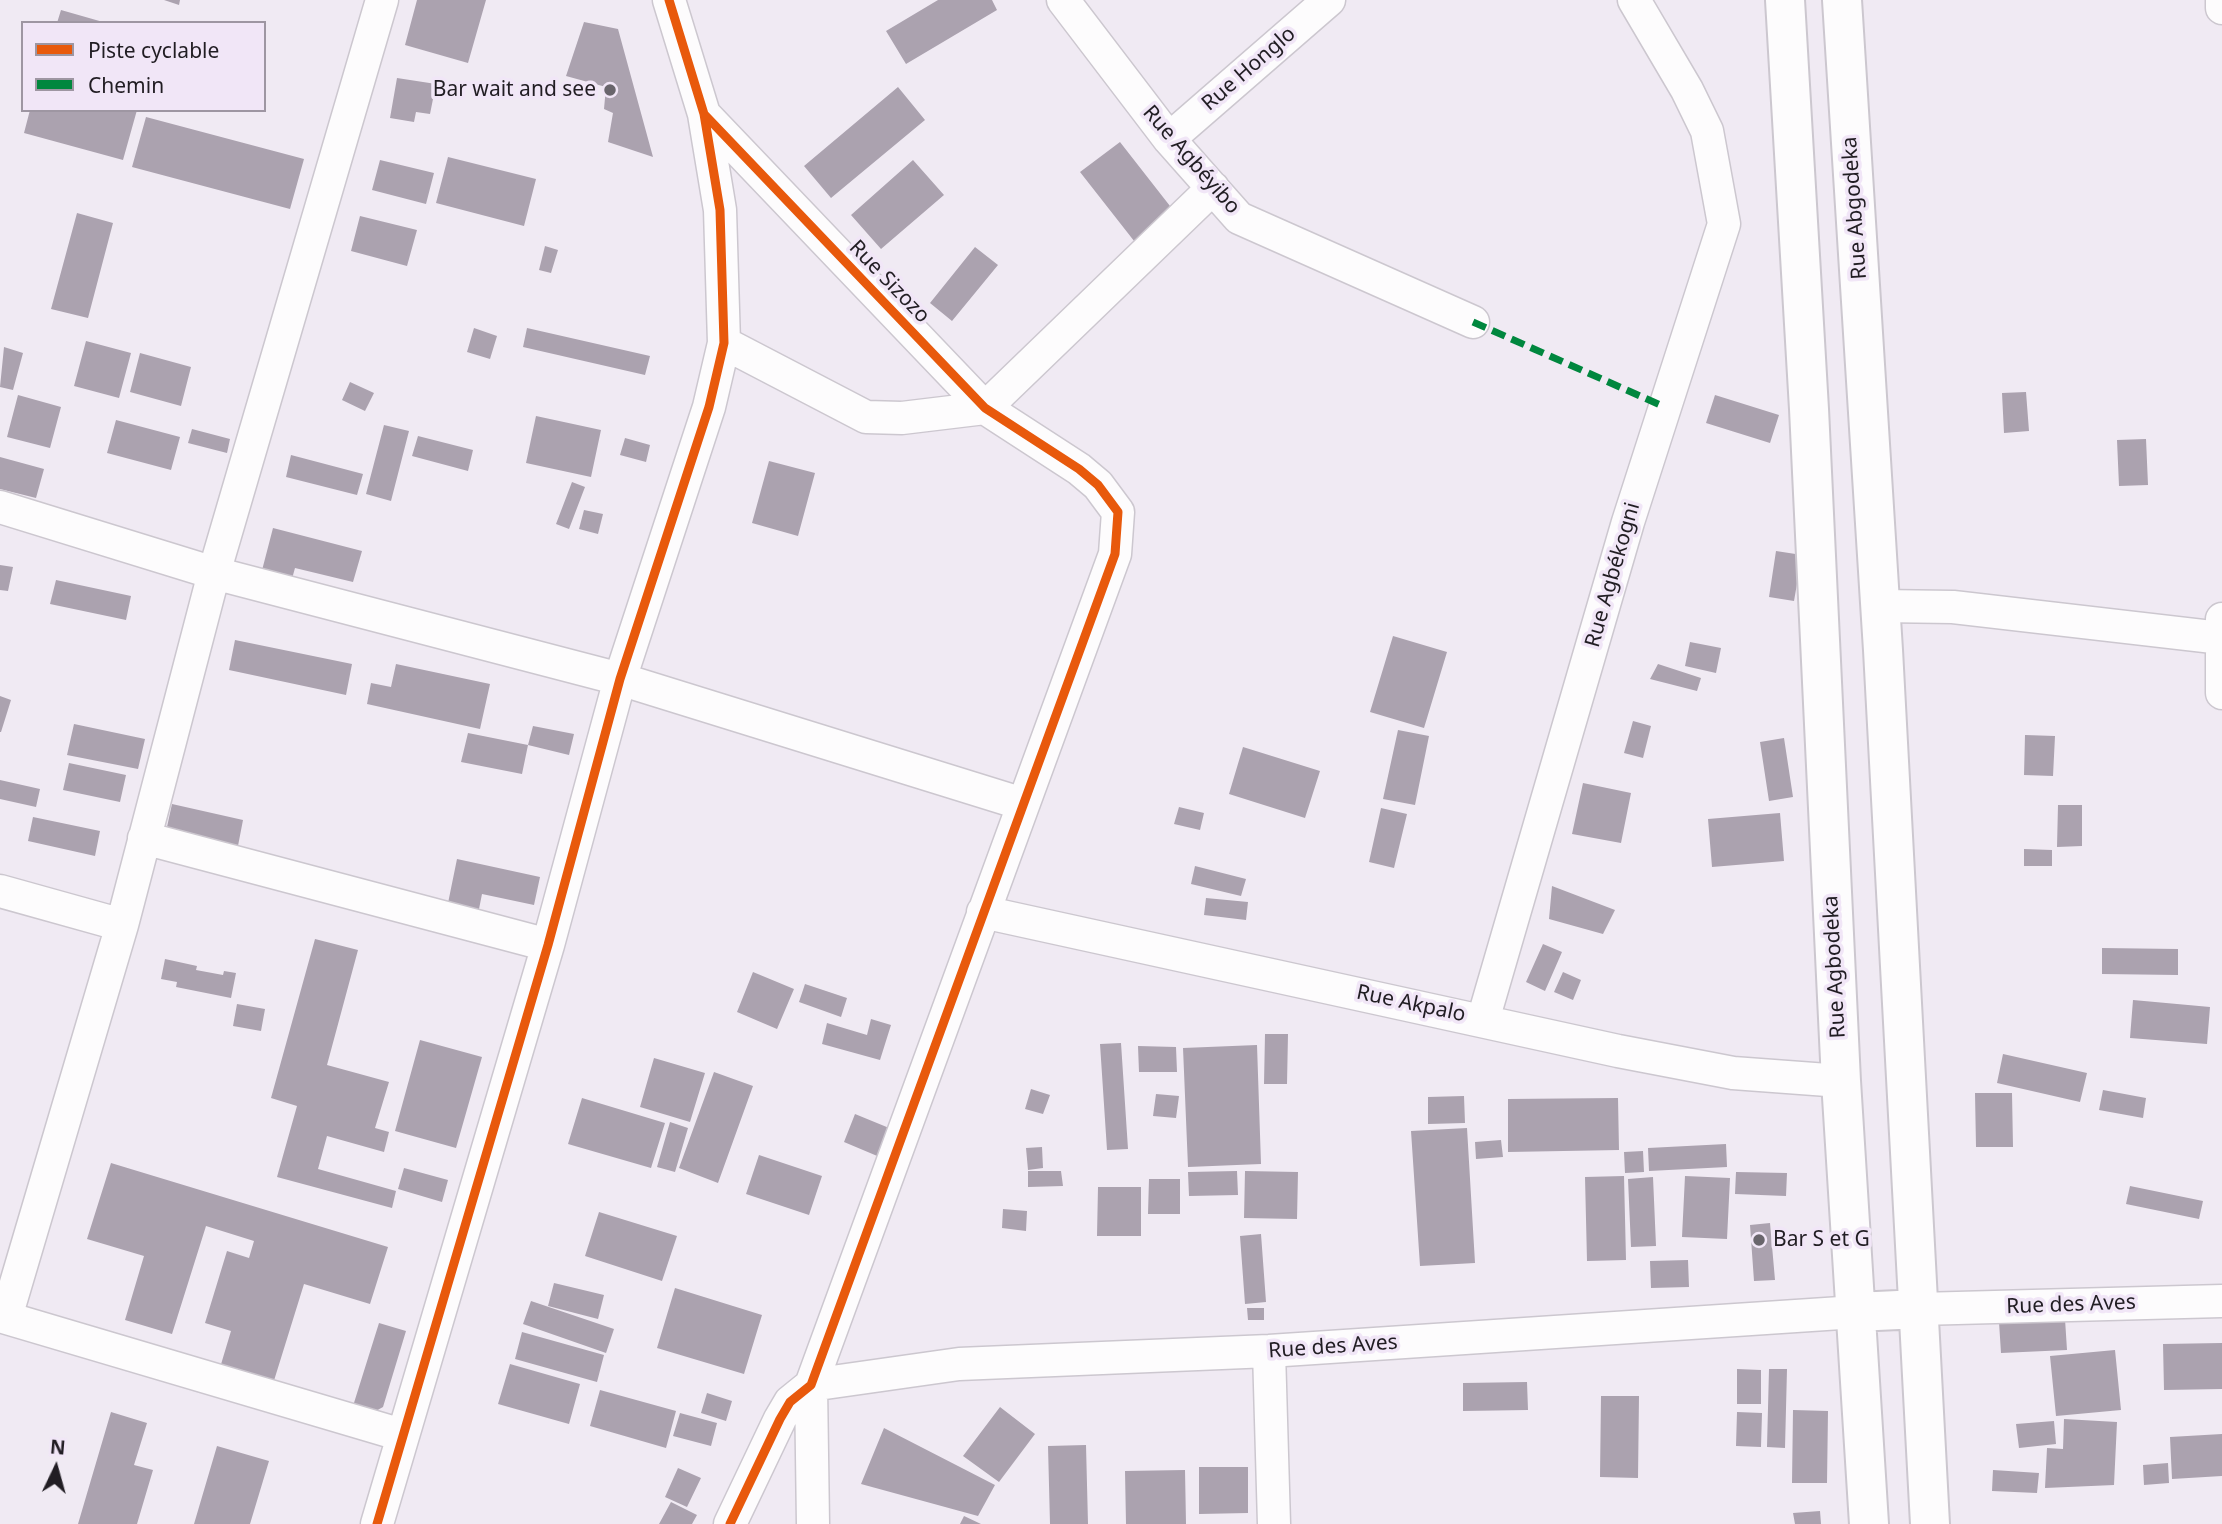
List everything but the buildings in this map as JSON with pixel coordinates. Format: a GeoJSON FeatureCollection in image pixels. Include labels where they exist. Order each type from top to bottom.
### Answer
{"type":"FeatureCollection","features":[{"type":"Feature","properties":{"kind":"main road","name":"Rue Agbodeka"},"geometry":{"type":"LineString","coordinates":[[1785,0],[1809,409],[1840,1081],[1869,1524]]}},
{"type":"Feature","properties":{"kind":"main road","name":"Rue Abgodeka"},"geometry":{"type":"LineString","coordinates":[[1842,0],[1880,606]]}},
{"type":"Feature","properties":{"kind":"main road"},"geometry":{"type":"LineString","coordinates":[[1880,606],[1930,1524]]}},
{"type":"Feature","properties":{"kind":"main road"},"geometry":{"type":"LineString","coordinates":[[1856,1312],[1919,1309]]}},
{"type":"Feature","properties":{"kind":"street"},"geometry":{"type":"LineString","coordinates":[[382,0],[214,573],[122,925],[3,1316],[402,1435]]}},
{"type":"Feature","properties":{"kind":"street","name":"Rue Sizozo"},"geometry":{"type":"LineString","coordinates":[[669,0],[704,114],[985,408],[1079,469],[1098,485],[1118,512],[1115,554],[811,1385]]}},
{"type":"Feature","properties":{"kind":"street","name":"Rue Agbéyibo"},"geometry":{"type":"LineString","coordinates":[[1063,0],[1169,139],[1239,218],[1474,321]]}},
{"type":"Feature","properties":{"kind":"street","name":"Rue Honglo"},"geometry":{"type":"LineString","coordinates":[[1169,139],[1329,0]]}},
{"type":"Feature","properties":{"kind":"street","name":"Rue Agbékogni"},"geometry":{"type":"LineString","coordinates":[[1483,1020],[1628,522],[1724,224],[1707,131],[1687,90],[1634,0]]}},
{"type":"Feature","properties":{"kind":"street"},"geometry":{"type":"LineString","coordinates":[[2222,0],[2222,8]]}},
{"type":"Feature","properties":{"kind":"street"},"geometry":{"type":"LineString","coordinates":[[377,1524],[548,945],[620,679],[709,407],[724,343],[720,210],[704,114]]}},
{"type":"Feature","properties":{"kind":"street"},"geometry":{"type":"LineString","coordinates":[[724,343],[866,416],[902,418],[985,408],[1213,188]]}},
{"type":"Feature","properties":{"kind":"street"},"geometry":{"type":"LineString","coordinates":[[0,507],[214,573],[620,679],[1023,804]]}},
{"type":"Feature","properties":{"kind":"street"},"geometry":{"type":"LineString","coordinates":[[1880,606],[1953,607],[2222,638]]}},
{"type":"Feature","properties":{"kind":"street"},"geometry":{"type":"LineString","coordinates":[[2222,619],[2222,693]]}},
{"type":"Feature","properties":{"kind":"street"},"geometry":{"type":"LineString","coordinates":[[144,838],[548,945]]}},
{"type":"Feature","properties":{"kind":"street"},"geometry":{"type":"LineString","coordinates":[[0,891],[122,925]]}},
{"type":"Feature","properties":{"kind":"street","name":"Rue Akpalo"},"geometry":{"type":"LineString","coordinates":[[984,912],[1618,1051],[1733,1073],[1840,1081]]}},
{"type":"Feature","properties":{"kind":"street","name":"Rue des Aves"},"geometry":{"type":"LineString","coordinates":[[1919,1309],[2222,1301]]}},
{"type":"Feature","properties":{"kind":"street","name":"Rue des Aves"},"geometry":{"type":"LineString","coordinates":[[811,1385],[959,1364],[1269,1351],[1856,1312]]}},
{"type":"Feature","properties":{"kind":"street"},"geometry":{"type":"LineString","coordinates":[[1269,1351],[1274,1524]]}},
{"type":"Feature","properties":{"kind":"street"},"geometry":{"type":"LineString","coordinates":[[730,1524],[780,1419],[790,1402],[811,1385]]}},
{"type":"Feature","properties":{"kind":"street"},"geometry":{"type":"LineString","coordinates":[[811,1385],[813,1524]]}},
{"type":"Feature","properties":{"kind":"marked path"},"geometry":{"type":"LineString","coordinates":[[1473,322],[1665,407]]}},
{"type":"Feature","properties":{"kind":"cycle path"},"geometry":{"type":"LineString","coordinates":[[669,0],[704,114],[985,408],[1079,469],[1098,485],[1118,512],[1115,554],[811,1385],[790,1402],[780,1419],[730,1524]]}},
{"type":"Feature","properties":{"kind":"cycle path"},"geometry":{"type":"LineString","coordinates":[[377,1524],[548,945],[620,679],[709,407],[724,343],[720,210],[704,114]]}},
{"type":"Feature","properties":{"kind":"place","name":"Bar wait and see"},"geometry":{"type":"Point","coordinates":[610,90]}},
{"type":"Feature","properties":{"kind":"place","name":"Bar S et G"},"geometry":{"type":"Point","coordinates":[1759,1240]}}]}
